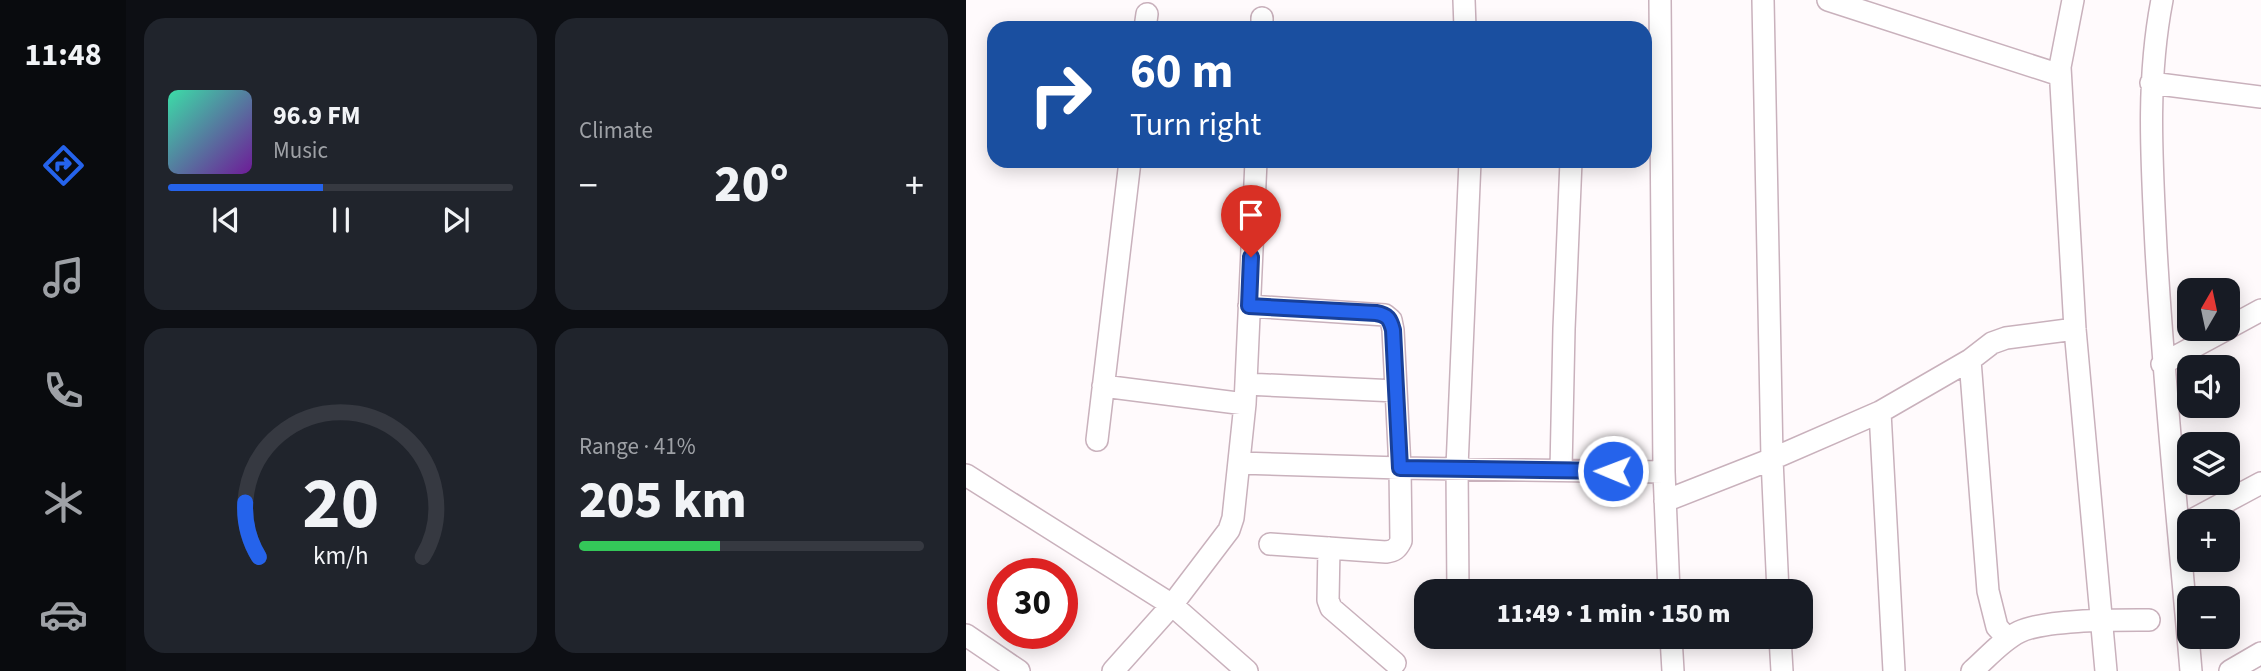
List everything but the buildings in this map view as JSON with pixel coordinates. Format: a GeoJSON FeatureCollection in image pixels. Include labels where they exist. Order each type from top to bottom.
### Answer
{"type":"FeatureCollection","features":[{"type":"Feature","properties":{"kind":"street"},"geometry":{"type":"LineString","coordinates":[[1464,0],[1465,21]]}},
{"type":"Feature","properties":{"kind":"street"},"geometry":{"type":"LineString","coordinates":[[1660,0],[1664,472],[1668,579]]}},
{"type":"Feature","properties":{"kind":"street"},"geometry":{"type":"LineString","coordinates":[[1763,0],[1772,459],[1777,579]]}},
{"type":"Feature","properties":{"kind":"street"},"geometry":{"type":"LineString","coordinates":[[1828,0],[2060,75]]}},
{"type":"Feature","properties":{"kind":"street"},"geometry":{"type":"LineString","coordinates":[[2073,0],[2062,48],[2060,75],[2075,329],[2106,671]]}},
{"type":"Feature","properties":{"kind":"street"},"geometry":{"type":"LineString","coordinates":[[2162,0],[2151,83],[2153,176],[2162,364],[2177,509]]}},
{"type":"Feature","properties":{"kind":"street"},"geometry":{"type":"LineString","coordinates":[[2151,83],[2261,97]]}},
{"type":"Feature","properties":{"kind":"street"},"geometry":{"type":"LineString","coordinates":[[1097,440],[1129,168]]}},
{"type":"Feature","properties":{"kind":"street"},"geometry":{"type":"LineString","coordinates":[[1113,671],[1172,606],[1229,530],[1233,518],[1245,394],[1256,168]]}},
{"type":"Feature","properties":{"kind":"street"},"geometry":{"type":"LineString","coordinates":[[1458,579],[1457,467],[1470,168]]}},
{"type":"Feature","properties":{"kind":"street"},"geometry":{"type":"LineString","coordinates":[[1561,470],[1563,329],[1571,168]]}},
{"type":"Feature","properties":{"kind":"street"},"geometry":{"type":"LineString","coordinates":[[1249,306],[1385,315],[1391,320],[1393,330],[1400,468],[1401,541],[1398,547],[1393,552],[1386,552],[1270,544]]}},
{"type":"Feature","properties":{"kind":"street"},"geometry":{"type":"LineString","coordinates":[[2240,322],[2261,310]]}},
{"type":"Feature","properties":{"kind":"street"},"geometry":{"type":"LineString","coordinates":[[1665,501],[1772,459],[1880,412],[1970,360],[1992,343],[2007,338],[2075,329]]}},
{"type":"Feature","properties":{"kind":"street"},"geometry":{"type":"LineString","coordinates":[[2162,364],[2205,341]]}},
{"type":"Feature","properties":{"kind":"street"},"geometry":{"type":"LineString","coordinates":[[1970,360],[1989,591],[1997,627],[2008,639]]}},
{"type":"Feature","properties":{"kind":"street"},"geometry":{"type":"LineString","coordinates":[[1103,386],[1245,394],[1396,391]]}},
{"type":"Feature","properties":{"kind":"street"},"geometry":{"type":"LineString","coordinates":[[1880,412],[1894,671]]}},
{"type":"Feature","properties":{"kind":"street"},"geometry":{"type":"LineString","coordinates":[[1239,463],[1664,472]]}},
{"type":"Feature","properties":{"kind":"street"},"geometry":{"type":"LineString","coordinates":[[966,475],[1172,606],[1247,671]]}},
{"type":"Feature","properties":{"kind":"street"},"geometry":{"type":"LineString","coordinates":[[2213,509],[2261,483]]}},
{"type":"Feature","properties":{"kind":"street"},"geometry":{"type":"LineString","coordinates":[[1329,548],[1328,600],[1331,608],[1395,663]]}},
{"type":"Feature","properties":{"kind":"street"},"geometry":{"type":"LineString","coordinates":[[2183,572],[2191,671]]}},
{"type":"Feature","properties":{"kind":"street"},"geometry":{"type":"LineString","coordinates":[[1972,671],[2008,639],[2033,628],[2102,621],[2149,620]]}},
{"type":"Feature","properties":{"kind":"street"},"geometry":{"type":"LineString","coordinates":[[966,635],[1019,671]]}},
{"type":"Feature","properties":{"kind":"street"},"geometry":{"type":"LineString","coordinates":[[1671,649],[1672,671]]}},
{"type":"Feature","properties":{"kind":"street"},"geometry":{"type":"LineString","coordinates":[[1781,649],[1782,671]]}},
{"type":"Feature","properties":{"kind":"street"},"geometry":{"type":"LineString","coordinates":[[2230,671],[2261,653]]}},
{"type":"Feature","properties":{"kind":"route"},"geometry":{"type":"LineString","coordinates":[[1251,257],[1249,306],[1376,313],[1391,320],[1400,468],[1613,471]]}}]}
